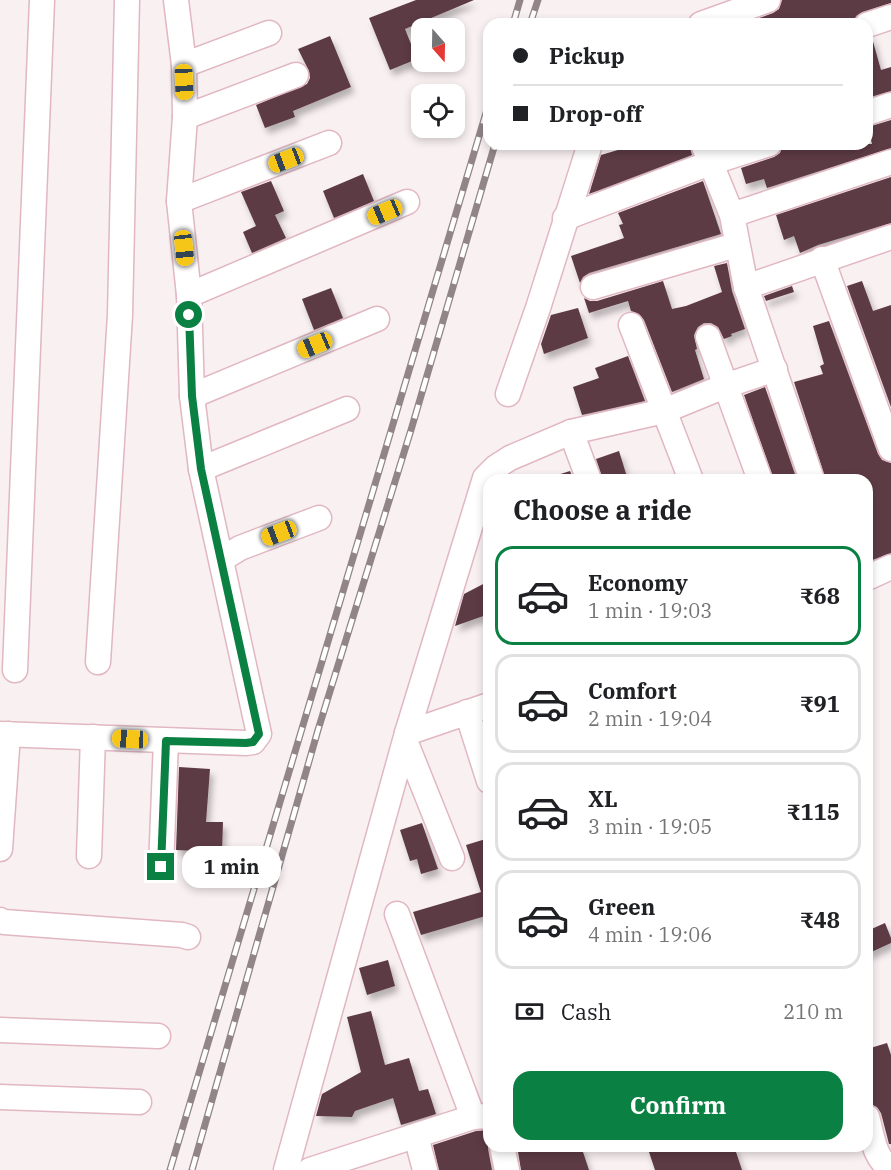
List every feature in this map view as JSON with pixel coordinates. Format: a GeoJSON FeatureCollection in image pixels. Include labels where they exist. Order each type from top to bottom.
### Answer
{"type":"FeatureCollection","features":[{"type":"Feature","properties":{"kind":"street"},"geometry":{"type":"LineString","coordinates":[[15,670],[42,0]]}},
{"type":"Feature","properties":{"kind":"street"},"geometry":{"type":"LineString","coordinates":[[98,662],[120,315],[127,0]]}},
{"type":"Feature","properties":{"kind":"street"},"geometry":{"type":"LineString","coordinates":[[0,849],[4,734],[246,743],[253,742],[259,734],[201,469],[192,396],[189,295],[179,201],[185,117],[184,65],[176,0]]}},
{"type":"Feature","properties":{"kind":"street"},"geometry":{"type":"LineString","coordinates":[[718,18],[768,0]]}},
{"type":"Feature","properties":{"kind":"street"},"geometry":{"type":"LineString","coordinates":[[873,24],[891,17]]}},
{"type":"Feature","properties":{"kind":"street"},"geometry":{"type":"LineString","coordinates":[[184,65],[269,33]]}},
{"type":"Feature","properties":{"kind":"street"},"geometry":{"type":"LineString","coordinates":[[185,117],[296,75]]}},
{"type":"Feature","properties":{"kind":"street"},"geometry":{"type":"LineString","coordinates":[[873,110],[891,105]]}},
{"type":"Feature","properties":{"kind":"street"},"geometry":{"type":"LineString","coordinates":[[179,201],[329,143]]}},
{"type":"Feature","properties":{"kind":"street"},"geometry":{"type":"LineString","coordinates":[[508,394],[588,150]]}},
{"type":"Feature","properties":{"kind":"street"},"geometry":{"type":"LineString","coordinates":[[565,218],[706,154],[731,150]]}},
{"type":"Feature","properties":{"kind":"street"},"geometry":{"type":"LineString","coordinates":[[706,154],[732,215],[746,287],[810,474]]}},
{"type":"Feature","properties":{"kind":"street"},"geometry":{"type":"LineString","coordinates":[[732,215],[891,162]]}},
{"type":"Feature","properties":{"kind":"street"},"geometry":{"type":"LineString","coordinates":[[189,295],[407,202]]}},
{"type":"Feature","properties":{"kind":"street"},"geometry":{"type":"LineString","coordinates":[[746,287],[822,259],[890,240]]}},
{"type":"Feature","properties":{"kind":"street"},"geometry":{"type":"LineString","coordinates":[[593,287],[736,245]]}},
{"type":"Feature","properties":{"kind":"street"},"geometry":{"type":"LineString","coordinates":[[822,259],[891,449]]}},
{"type":"Feature","properties":{"kind":"street"},"geometry":{"type":"LineString","coordinates":[[192,396],[377,319]]}},
{"type":"Feature","properties":{"kind":"street"},"geometry":{"type":"LineString","coordinates":[[631,325],[689,474]]}},
{"type":"Feature","properties":{"kind":"street"},"geometry":{"type":"LineString","coordinates":[[708,338],[758,474]]}},
{"type":"Feature","properties":{"kind":"street"},"geometry":{"type":"LineString","coordinates":[[489,474],[496,466],[510,458],[571,432],[664,411],[775,369]]}},
{"type":"Feature","properties":{"kind":"street"},"geometry":{"type":"LineString","coordinates":[[201,469],[347,409]]}},
{"type":"Feature","properties":{"kind":"street"},"geometry":{"type":"LineString","coordinates":[[571,432],[587,474]]}},
{"type":"Feature","properties":{"kind":"street"},"geometry":{"type":"LineString","coordinates":[[286,1170],[407,738],[483,485]]}},
{"type":"Feature","properties":{"kind":"street"},"geometry":{"type":"LineString","coordinates":[[222,559],[240,548],[319,518]]}},
{"type":"Feature","properties":{"kind":"street"},"geometry":{"type":"LineString","coordinates":[[873,575],[891,567]]}},
{"type":"Feature","properties":{"kind":"street"},"geometry":{"type":"LineString","coordinates":[[407,738],[478,709],[483,742]]}},
{"type":"Feature","properties":{"kind":"street"},"geometry":{"type":"LineString","coordinates":[[89,856],[93,736]]}},
{"type":"Feature","properties":{"kind":"street"},"geometry":{"type":"LineString","coordinates":[[407,738],[452,858]]}},
{"type":"Feature","properties":{"kind":"street"},"geometry":{"type":"LineString","coordinates":[[161,867],[166,741]]}},
{"type":"Feature","properties":{"kind":"street"},"geometry":{"type":"LineString","coordinates":[[310,1170],[481,1116],[397,914]]}},
{"type":"Feature","properties":{"kind":"street"},"geometry":{"type":"LineString","coordinates":[[0,920],[188,937]]}},
{"type":"Feature","properties":{"kind":"street"},"geometry":{"type":"LineString","coordinates":[[0,1030],[159,1036]]}},
{"type":"Feature","properties":{"kind":"street"},"geometry":{"type":"LineString","coordinates":[[0,1097],[139,1102]]}},
{"type":"Feature","properties":{"kind":"street"},"geometry":{"type":"LineString","coordinates":[[416,1136],[425,1170]]}},
{"type":"Feature","properties":{"kind":"street"},"geometry":{"type":"LineString","coordinates":[[873,1138],[878,1156],[884,1165],[891,1168]]}},
{"type":"Feature","properties":{"kind":"street"},"geometry":{"type":"LineString","coordinates":[[503,1152],[507,1170]]}},
{"type":"Feature","properties":{"kind":"building"},"geometry":{"type":"Polygon","coordinates":[[[416,0],[474,0],[431,18],[411,18],[411,26],[405,29],[411,44],[411,61],[390,70],[369,18],[416,0]]]}},
{"type":"Feature","properties":{"kind":"building"},"geometry":{"type":"Polygon","coordinates":[[[782,0],[891,0],[891,3],[862,12],[855,18],[759,18],[779,9],[782,0]]]}},
{"type":"Feature","properties":{"kind":"building"},"geometry":{"type":"Polygon","coordinates":[[[330,36],[351,87],[293,111],[295,117],[265,128],[256,105],[307,84],[310,78],[309,71],[298,49],[330,36]]]}},
{"type":"Feature","properties":{"kind":"building"},"geometry":{"type":"Polygon","coordinates":[[[873,42],[881,70],[891,67],[891,91],[873,96],[873,42]]]}},
{"type":"Feature","properties":{"kind":"building"},"geometry":{"type":"Polygon","coordinates":[[[891,120],[891,148],[767,188],[764,179],[746,184],[741,168],[774,157],[781,150],[873,150],[873,125],[891,120]]]}},
{"type":"Feature","properties":{"kind":"building"},"geometry":{"type":"Polygon","coordinates":[[[618,150],[691,150],[692,155],[589,194],[601,155],[618,150]]]}},
{"type":"Feature","properties":{"kind":"building"},"geometry":{"type":"Polygon","coordinates":[[[363,174],[374,201],[334,218],[323,191],[363,174]]]}},
{"type":"Feature","properties":{"kind":"building"},"geometry":{"type":"Polygon","coordinates":[[[891,177],[891,223],[818,245],[800,253],[794,236],[784,240],[776,215],[891,177]]]}},
{"type":"Feature","properties":{"kind":"building"},"geometry":{"type":"Polygon","coordinates":[[[271,181],[284,211],[275,215],[286,238],[252,253],[243,232],[256,226],[241,192],[271,181]]]}},
{"type":"Feature","properties":{"kind":"building"},"geometry":{"type":"Polygon","coordinates":[[[703,181],[721,234],[589,273],[580,283],[571,256],[624,238],[619,225],[623,224],[618,213],[703,181]]]}},
{"type":"Feature","properties":{"kind":"building"},"geometry":{"type":"Polygon","coordinates":[[[727,263],[732,291],[745,329],[724,339],[718,327],[711,323],[704,323],[698,327],[694,335],[697,349],[695,350],[704,379],[672,392],[644,320],[639,314],[631,311],[628,301],[589,313],[584,298],[597,301],[663,281],[672,309],[686,306],[722,292],[714,266],[727,263]]]}},
{"type":"Feature","properties":{"kind":"building"},"geometry":{"type":"Polygon","coordinates":[[[862,281],[873,311],[891,305],[891,407],[847,286],[862,281]]]}},
{"type":"Feature","properties":{"kind":"building"},"geometry":{"type":"Polygon","coordinates":[[[792,286],[794,292],[766,301],[764,296],[792,286]]]}},
{"type":"Feature","properties":{"kind":"building"},"geometry":{"type":"Polygon","coordinates":[[[331,288],[343,318],[314,330],[302,299],[331,288]]]}},
{"type":"Feature","properties":{"kind":"building"},"geometry":{"type":"Polygon","coordinates":[[[578,308],[588,338],[544,354],[541,344],[551,315],[578,308]]]}},
{"type":"Feature","properties":{"kind":"building"},"geometry":{"type":"Polygon","coordinates":[[[829,321],[878,454],[882,460],[891,463],[891,553],[873,560],[873,474],[824,474],[794,382],[823,374],[820,366],[824,364],[813,326],[829,321]]]}},
{"type":"Feature","properties":{"kind":"building"},"geometry":{"type":"Polygon","coordinates":[[[628,356],[645,401],[582,415],[573,387],[599,378],[595,368],[628,356]]]}},
{"type":"Feature","properties":{"kind":"building"},"geometry":{"type":"Polygon","coordinates":[[[765,387],[795,474],[772,474],[744,395],[765,387]]]}},
{"type":"Feature","properties":{"kind":"building"},"geometry":{"type":"Polygon","coordinates":[[[619,451],[626,474],[601,474],[596,459],[619,451]]]}},
{"type":"Feature","properties":{"kind":"building"},"geometry":{"type":"Polygon","coordinates":[[[483,584],[483,616],[455,626],[464,594],[483,584]]]}},
{"type":"Feature","properties":{"kind":"building"},"geometry":{"type":"Polygon","coordinates":[[[179,767],[210,769],[206,822],[223,822],[222,852],[176,850],[179,767]]]}},
{"type":"Feature","properties":{"kind":"building"},"geometry":{"type":"Polygon","coordinates":[[[422,823],[438,869],[421,874],[417,859],[410,861],[400,830],[422,823]]]}},
{"type":"Feature","properties":{"kind":"building"},"geometry":{"type":"Polygon","coordinates":[[[483,840],[483,917],[421,935],[413,912],[481,892],[466,845],[483,840]]]}},
{"type":"Feature","properties":{"kind":"building"},"geometry":{"type":"Polygon","coordinates":[[[885,923],[891,943],[873,951],[873,928],[885,923]]]}},
{"type":"Feature","properties":{"kind":"building"},"geometry":{"type":"Polygon","coordinates":[[[388,960],[395,986],[367,995],[359,968],[388,960]]]}},
{"type":"Feature","properties":{"kind":"building"},"geometry":{"type":"Polygon","coordinates":[[[371,1011],[385,1065],[409,1058],[419,1091],[428,1089],[436,1114],[401,1125],[393,1098],[355,1111],[352,1117],[316,1116],[322,1094],[361,1072],[347,1017],[371,1011]]]}},
{"type":"Feature","properties":{"kind":"building"},"geometry":{"type":"Polygon","coordinates":[[[887,1043],[891,1055],[891,1144],[889,1144],[881,1113],[873,1105],[873,1047],[887,1043]]]}},
{"type":"Feature","properties":{"kind":"building"},"geometry":{"type":"Polygon","coordinates":[[[483,1130],[483,1152],[489,1152],[492,1170],[439,1170],[433,1145],[483,1130]]]}},
{"type":"Feature","properties":{"kind":"building"},"geometry":{"type":"Polygon","coordinates":[[[518,1152],[583,1152],[589,1170],[521,1170],[518,1152]]]}},
{"type":"Feature","properties":{"kind":"building"},"geometry":{"type":"Polygon","coordinates":[[[649,1152],[736,1152],[742,1170],[655,1170],[649,1152]]]}},
{"type":"Feature","properties":{"kind":"railway"},"geometry":{"type":"LineString","coordinates":[[515,18],[520,0]]}},
{"type":"Feature","properties":{"kind":"railway"},"geometry":{"type":"LineString","coordinates":[[532,18],[538,0]]}},
{"type":"Feature","properties":{"kind":"railway"},"geometry":{"type":"LineString","coordinates":[[170,1170],[483,123]]}},
{"type":"Feature","properties":{"kind":"railway"},"geometry":{"type":"LineString","coordinates":[[192,1170],[318,730],[411,430],[493,150]]}},
{"type":"Feature","properties":{"kind":"route"},"geometry":{"type":"LineString","coordinates":[[161,867],[166,741],[246,743],[253,742],[259,734],[201,469],[192,396],[189,315]]}}]}
